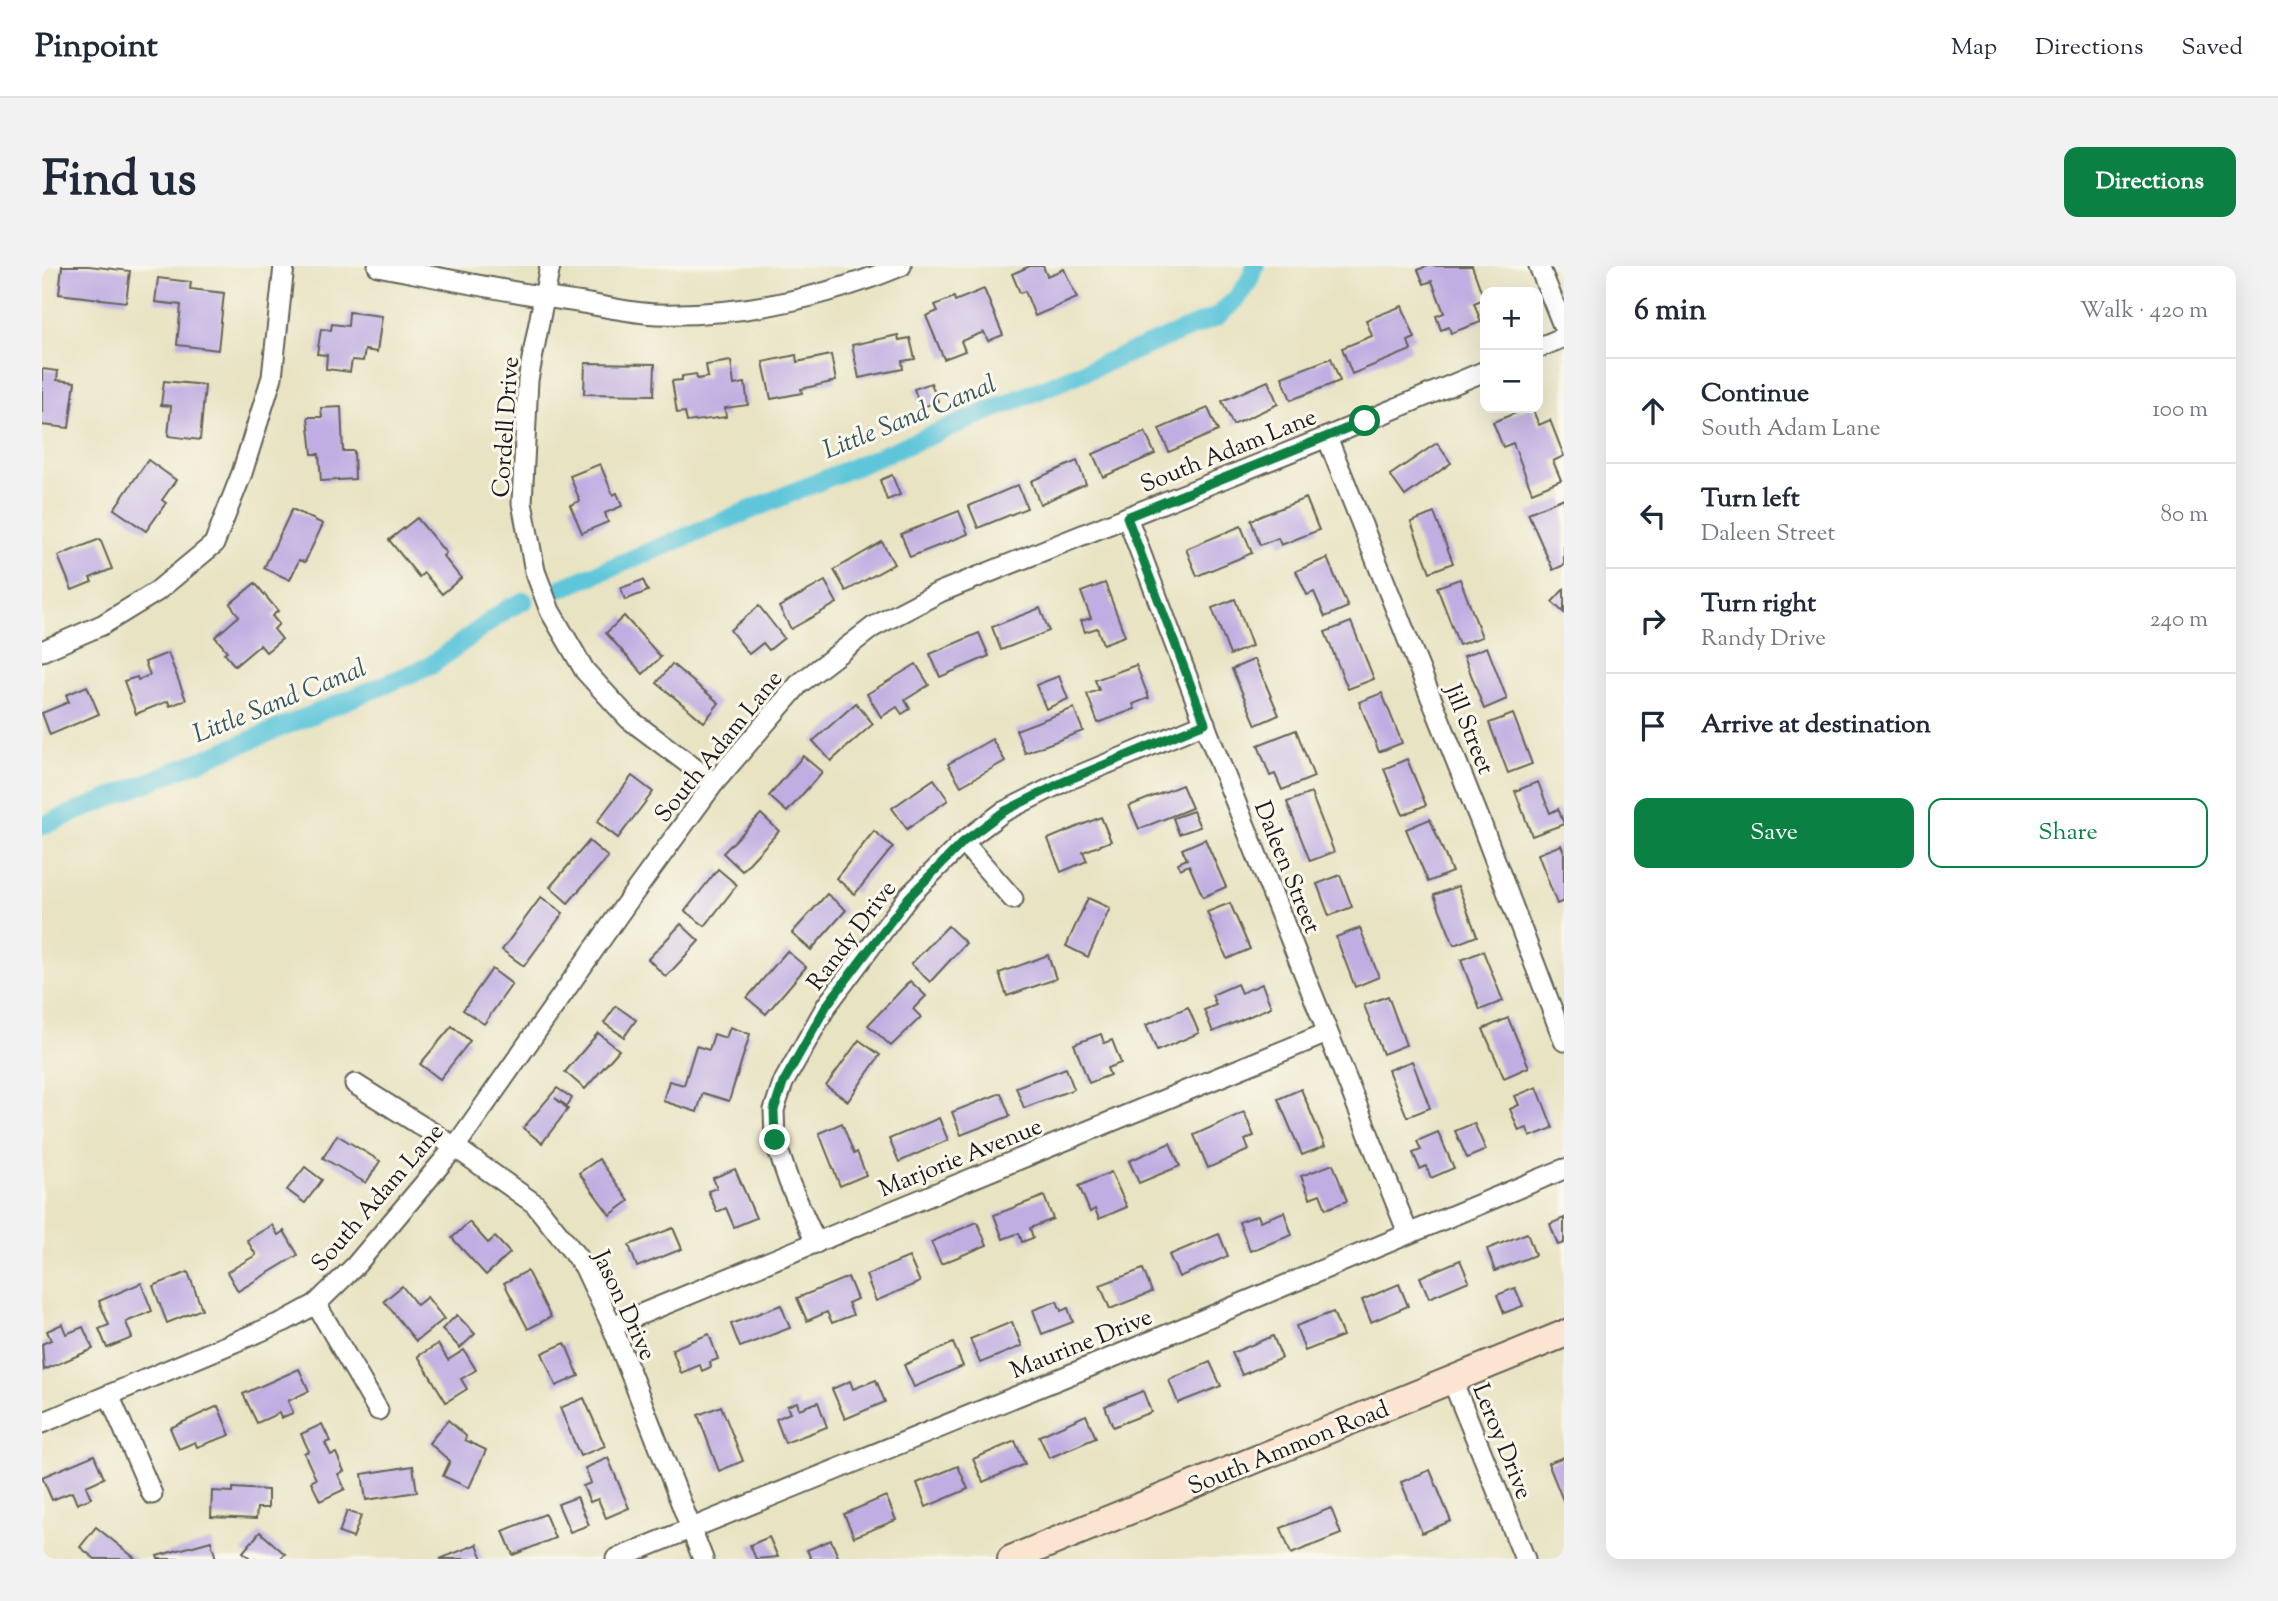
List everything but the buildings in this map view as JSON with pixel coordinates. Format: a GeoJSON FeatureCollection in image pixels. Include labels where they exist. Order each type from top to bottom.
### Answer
{"type":"FeatureCollection","features":[{"type":"Feature","properties":{"kind":"main road","name":"South Ammon Road"},"geometry":{"type":"LineString","coordinates":[[1011,1559],[1564,1334]]}},
{"type":"Feature","properties":{"kind":"street"},"geometry":{"type":"LineString","coordinates":[[42,651],[102,625],[156,592],[214,544],[242,472],[272,377],[284,266]]}},
{"type":"Feature","properties":{"kind":"street"},"geometry":{"type":"LineString","coordinates":[[378,266],[545,298],[655,314],[790,303],[856,285],[901,266]]}},
{"type":"Feature","properties":{"kind":"street","name":"Cordell Drive"},"geometry":{"type":"LineString","coordinates":[[550,266],[528,380],[522,503],[535,570],[550,611],[585,671],[629,719],[714,783]]}},
{"type":"Feature","properties":{"kind":"street"},"geometry":{"type":"LineString","coordinates":[[1539,266],[1564,328]]}},
{"type":"Feature","properties":{"kind":"street"},"geometry":{"type":"LineString","coordinates":[[1543,346],[1564,337]]}},
{"type":"Feature","properties":{"kind":"street","name":"South Adam Lane"},"geometry":{"type":"LineString","coordinates":[[42,1423],[285,1321],[316,1304],[355,1266],[455,1147],[714,783],[799,684],[873,627],[940,592],[1328,437],[1480,373]]}},
{"type":"Feature","properties":{"kind":"street","name":"Jill Street"},"geometry":{"type":"LineString","coordinates":[[1328,437],[1564,1041]]}},
{"type":"Feature","properties":{"kind":"street","name":"Daleen Street"},"geometry":{"type":"LineString","coordinates":[[1127,517],[1205,723],[1408,1233]]}},
{"type":"Feature","properties":{"kind":"street","name":"Randy Drive"},"geometry":{"type":"LineString","coordinates":[[816,1243],[789,1182],[775,1140],[774,1110],[783,1083],[827,1005],[909,897],[963,842],[1003,812],[1063,782],[1205,723]]}},
{"type":"Feature","properties":{"kind":"street"},"geometry":{"type":"LineString","coordinates":[[963,842],[1013,899]]}},
{"type":"Feature","properties":{"kind":"street","name":"Marjorie Avenue"},"geometry":{"type":"LineString","coordinates":[[612,1326],[1327,1033]]}},
{"type":"Feature","properties":{"kind":"street","name":"Jason Drive"},"geometry":{"type":"LineString","coordinates":[[355,1084],[455,1147],[535,1203],[584,1266],[612,1326],[704,1559]]}},
{"type":"Feature","properties":{"kind":"street","name":"Maurine Drive"},"geometry":{"type":"LineString","coordinates":[[616,1559],[1123,1353],[1564,1169]]}},
{"type":"Feature","properties":{"kind":"street","name":"South Adam Lane"},"geometry":{"type":"LineString","coordinates":[[316,1304],[378,1410]]}},
{"type":"Feature","properties":{"kind":"street","name":"Leroy Drive"},"geometry":{"type":"LineString","coordinates":[[1452,1380],[1525,1559]]}},
{"type":"Feature","properties":{"kind":"street"},"geometry":{"type":"LineString","coordinates":[[109,1395],[152,1494]]}},
{"type":"Feature","properties":{"kind":"waterway","name":"Little Sand Canal"},"geometry":{"type":"LineString","coordinates":[[562,588],[1216,317],[1240,294],[1255,266]]}},
{"type":"Feature","properties":{"kind":"waterway","name":"Little Sand Canal"},"geometry":{"type":"LineString","coordinates":[[42,826],[430,666],[507,609],[524,601]]}},
{"type":"Feature","properties":{"kind":"route"},"geometry":{"type":"LineString","coordinates":[[775,1140],[774,1110],[783,1083],[827,1005],[909,897],[963,842],[1003,812],[1063,782],[1205,723],[1127,517],[1365,421]]}}]}
